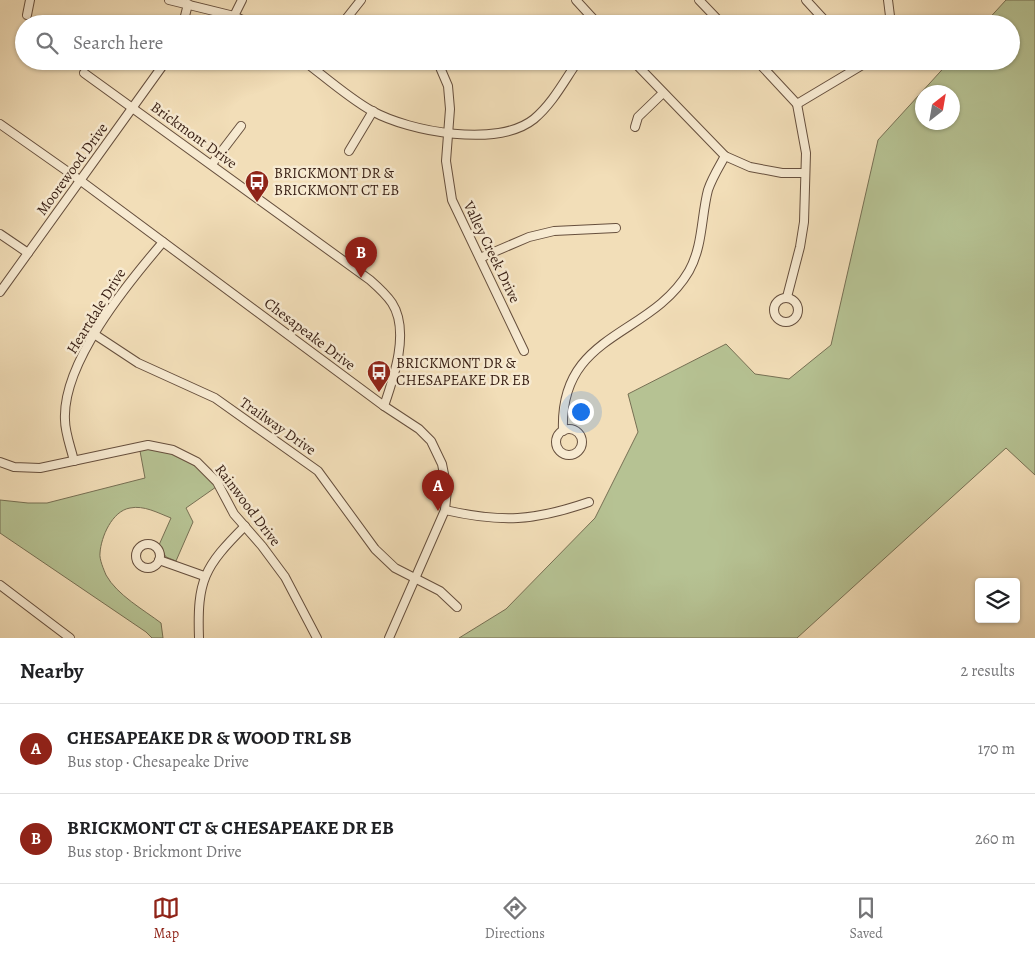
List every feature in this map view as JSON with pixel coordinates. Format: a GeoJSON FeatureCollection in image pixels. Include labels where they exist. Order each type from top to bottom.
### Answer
{"type":"FeatureCollection","features":[{"type":"Feature","properties":{"kind":"street"},"geometry":{"type":"LineString","coordinates":[[27,15],[30,0]]}},
{"type":"Feature","properties":{"kind":"street"},"geometry":{"type":"LineString","coordinates":[[169,0],[230,15]]}},
{"type":"Feature","properties":{"kind":"street"},"geometry":{"type":"LineString","coordinates":[[234,15],[242,0]]}},
{"type":"Feature","properties":{"kind":"street"},"geometry":{"type":"LineString","coordinates":[[349,15],[361,0]]}},
{"type":"Feature","properties":{"kind":"street"},"geometry":{"type":"LineString","coordinates":[[576,0],[590,15]]}},
{"type":"Feature","properties":{"kind":"street"},"geometry":{"type":"LineString","coordinates":[[699,0],[713,15]]}},
{"type":"Feature","properties":{"kind":"street"},"geometry":{"type":"LineString","coordinates":[[806,0],[820,15]]}},
{"type":"Feature","properties":{"kind":"street"},"geometry":{"type":"LineString","coordinates":[[888,0],[890,15]]}},
{"type":"Feature","properties":{"kind":"street"},"geometry":{"type":"LineString","coordinates":[[185,15],[188,4]]}},
{"type":"Feature","properties":{"kind":"street","name":"Moorewood Drive"},"geometry":{"type":"LineString","coordinates":[[0,292],[160,70]]}},
{"type":"Feature","properties":{"kind":"street"},"geometry":{"type":"LineString","coordinates":[[318,70],[372,111],[426,130],[495,135],[510,131],[533,120],[553,99],[572,70]]}},
{"type":"Feature","properties":{"kind":"street","name":"Valley Creek Drive"},"geometry":{"type":"LineString","coordinates":[[441,70],[448,86],[450,109],[446,162],[452,200],[524,351]]}},
{"type":"Feature","properties":{"kind":"street"},"geometry":{"type":"LineString","coordinates":[[642,70],[725,156],[750,167],[782,173],[804,173]]}},
{"type":"Feature","properties":{"kind":"street"},"geometry":{"type":"LineString","coordinates":[[765,70],[797,104],[806,153],[804,222],[800,247],[787,297]]}},
{"type":"Feature","properties":{"kind":"street"},"geometry":{"type":"LineString","coordinates":[[797,104],[853,70]]}},
{"type":"Feature","properties":{"kind":"street","name":"Brickmont Drive"},"geometry":{"type":"LineString","coordinates":[[84,74],[212,164],[370,280],[393,304],[398,320],[399,344],[396,370],[384,406]]}},
{"type":"Feature","properties":{"kind":"street"},"geometry":{"type":"LineString","coordinates":[[635,127],[638,117],[663,92]]}},
{"type":"Feature","properties":{"kind":"street"},"geometry":{"type":"LineString","coordinates":[[349,151],[372,111]]}},
{"type":"Feature","properties":{"kind":"street","name":"Chesapeake Drive"},"geometry":{"type":"LineString","coordinates":[[0,124],[81,181],[419,430],[430,441],[446,477],[445,510],[388,638]]}},
{"type":"Feature","properties":{"kind":"street"},"geometry":{"type":"LineString","coordinates":[[212,164],[241,126]]}},
{"type":"Feature","properties":{"kind":"street"},"geometry":{"type":"LineString","coordinates":[[564,431],[564,402],[569,386],[586,358],[666,298],[688,272],[697,252],[708,188],[725,156]]}},
{"type":"Feature","properties":{"kind":"street"},"geometry":{"type":"LineString","coordinates":[[480,258],[528,237],[554,232],[616,228]]}},
{"type":"Feature","properties":{"kind":"street"},"geometry":{"type":"LineString","coordinates":[[0,234],[28,253]]}},
{"type":"Feature","properties":{"kind":"street","name":"Heartdale Drive"},"geometry":{"type":"LineString","coordinates":[[74,461],[65,420],[68,388],[85,349],[94,334],[133,276],[162,242]]}},
{"type":"Feature","properties":{"kind":"street","name":"Trailway Drive"},"geometry":{"type":"LineString","coordinates":[[94,334],[138,363],[215,398],[318,471],[375,550],[395,568],[440,591],[457,607]]}},
{"type":"Feature","properties":{"kind":"street","name":"Rainwood Drive"},"geometry":{"type":"LineString","coordinates":[[0,462],[14,467],[40,468],[148,446],[173,450],[197,462],[217,482],[234,514],[285,577],[317,638]]}},
{"type":"Feature","properties":{"kind":"street"},"geometry":{"type":"LineString","coordinates":[[445,510],[482,518],[528,518],[589,502]]}},
{"type":"Feature","properties":{"kind":"street"},"geometry":{"type":"LineString","coordinates":[[199,638],[198,613],[204,576],[224,548],[245,526]]}},
{"type":"Feature","properties":{"kind":"street"},"geometry":{"type":"LineString","coordinates":[[159,560],[204,576]]}},
{"type":"Feature","properties":{"kind":"street"},"geometry":{"type":"LineString","coordinates":[[0,585],[70,638]]}},
{"type":"Feature","properties":{"kind":"green space"},"geometry":{"type":"Polygon","coordinates":[[[1006,0],[1035,0],[1035,475],[1006,448],[797,638],[459,638],[506,609],[595,518],[638,432],[628,394],[726,344],[755,374],[789,379],[831,345],[878,140],[915,99],[915,130],[960,130],[960,85],[928,85],[942,70],[1020,70],[1020,15],[992,15],[1006,0]]]}},
{"type":"Feature","properties":{"kind":"green space"},"geometry":{"type":"Polygon","coordinates":[[[146,449],[177,455],[194,465],[216,487],[186,508],[193,522],[176,561],[166,557],[159,545],[171,518],[151,510],[135,507],[124,510],[113,519],[105,533],[100,555],[106,575],[124,596],[161,623],[163,638],[152,638],[146,632],[0,533],[0,500],[47,503],[145,478],[140,451],[146,449]]]}},
{"type":"Feature","properties":{"kind":"place","name":"BRICKMONT DR & BRICKMONT CT EB"},"geometry":{"type":"Point","coordinates":[257,203]}},
{"type":"Feature","properties":{"kind":"place","name":"BRICKMONT CT & CHESAPEAKE DR EB"},"geometry":{"type":"Point","coordinates":[361,278]}},
{"type":"Feature","properties":{"kind":"place","name":"BRICKMONT DR & CHESAPEAKE DR EB"},"geometry":{"type":"Point","coordinates":[379,393]}},
{"type":"Feature","properties":{"kind":"place","name":"CHESAPEAKE DR & WOOD TRL SB"},"geometry":{"type":"Point","coordinates":[438,511]}}]}
